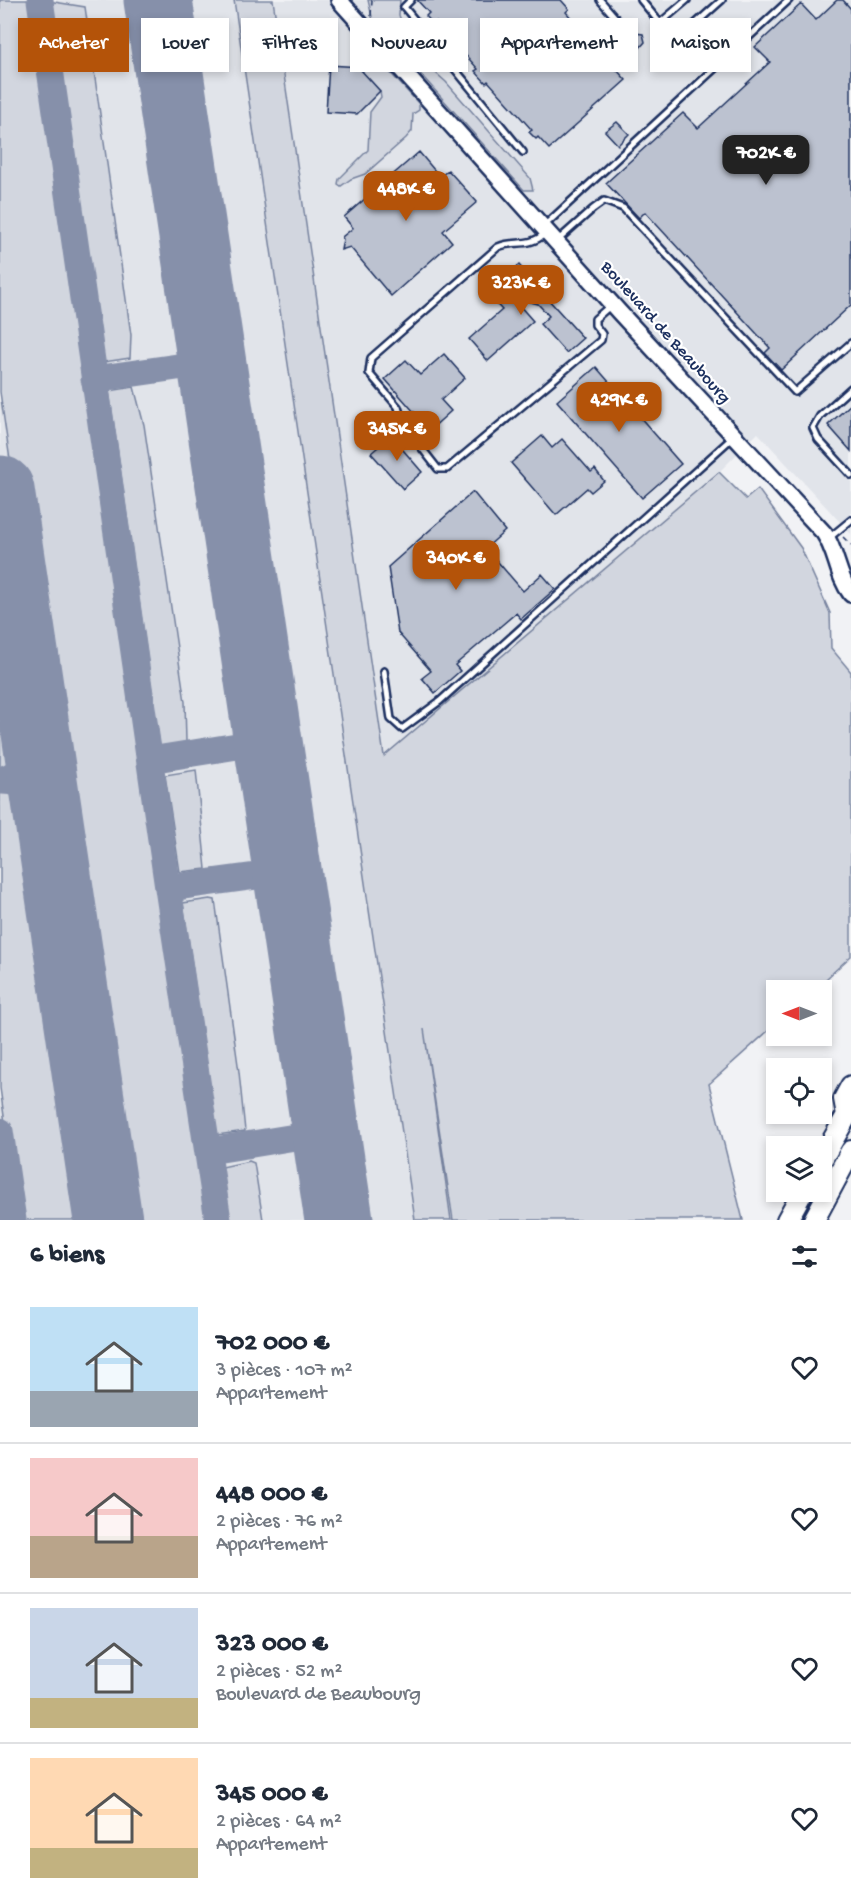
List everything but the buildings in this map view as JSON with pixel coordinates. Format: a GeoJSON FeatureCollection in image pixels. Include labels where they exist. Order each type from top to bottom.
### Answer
{"type":"FeatureCollection","features":[{"type":"Feature","properties":{"kind":"highway"},"geometry":{"type":"LineString","coordinates":[[832,1142],[849,1112],[844,1099],[851,1086]]}},
{"type":"Feature","properties":{"kind":"highway"},"geometry":{"type":"LineString","coordinates":[[814,1220],[851,1151]]}},
{"type":"Feature","properties":{"kind":"highway"},"geometry":{"type":"LineString","coordinates":[[787,1220],[797,1202]]}},
{"type":"Feature","properties":{"kind":"main road","name":"Boulevard de Beaubourg"},"geometry":{"type":"LineString","coordinates":[[339,0],[546,235],[828,539],[842,580],[851,594]]}},
{"type":"Feature","properties":{"kind":"lane"},"geometry":{"type":"LineString","coordinates":[[411,0],[404,7],[523,152]]}},
{"type":"Feature","properties":{"kind":"lane"},"geometry":{"type":"LineString","coordinates":[[600,0],[616,18]]}},
{"type":"Feature","properties":{"kind":"lane"},"geometry":{"type":"LineString","coordinates":[[640,0],[656,18]]}},
{"type":"Feature","properties":{"kind":"lane"},"geometry":{"type":"LineString","coordinates":[[666,18],[687,0]]}},
{"type":"Feature","properties":{"kind":"lane"},"geometry":{"type":"LineString","coordinates":[[702,18],[722,0]]}},
{"type":"Feature","properties":{"kind":"lane"},"geometry":{"type":"LineString","coordinates":[[546,235],[789,0]]}},
{"type":"Feature","properties":{"kind":"lane"},"geometry":{"type":"LineString","coordinates":[[612,304],[595,319],[595,325],[602,334],[601,340],[447,469],[438,469],[403,424],[398,407],[369,373],[371,358],[498,248],[505,244],[523,244],[546,235],[604,201],[623,208],[795,392],[851,343]]}},
{"type":"Feature","properties":{"kind":"lane"},"geometry":{"type":"LineString","coordinates":[[851,388],[820,416],[813,428],[818,439],[851,475]]}},
{"type":"Feature","properties":{"kind":"lane"},"geometry":{"type":"LineString","coordinates":[[384,671],[391,719],[402,729],[441,701],[733,437]]}},
{"type":"Feature","properties":{"kind":"lane"},"geometry":{"type":"LineString","coordinates":[[828,539],[851,520]]}},
{"type":"Feature","properties":{"kind":"shaded area"},"geometry":{"type":"Polygon","coordinates":[[[0,0],[851,0],[851,534],[758,433],[719,472],[384,756],[452,1220],[0,1220],[0,0]]]}},
{"type":"Feature","properties":{"kind":"shaded area"},"geometry":{"type":"Polygon","coordinates":[[[0,0],[29,0],[32,18],[18,18],[18,72],[40,72],[207,1220],[122,1220],[0,392],[0,0]]]}},
{"type":"Feature","properties":{"kind":"shaded area"},"geometry":{"type":"Polygon","coordinates":[[[234,0],[273,0],[276,18],[241,18],[241,47],[234,0]]]}},
{"type":"Feature","properties":{"kind":"shaded area"},"geometry":{"type":"Polygon","coordinates":[[[368,0],[400,0],[400,18],[372,18],[368,0]]]}},
{"type":"Feature","properties":{"kind":"shaded area"},"geometry":{"type":"Polygon","coordinates":[[[48,1],[85,7],[87,18],[51,18],[48,1]]]}},
{"type":"Feature","properties":{"kind":"shaded area"},"geometry":{"type":"Polygon","coordinates":[[[59,72],[94,72],[131,335],[130,358],[104,362],[59,72]]]}},
{"type":"Feature","properties":{"kind":"shaded area"},"geometry":{"type":"Polygon","coordinates":[[[245,72],[284,72],[384,756],[719,472],[746,499],[758,489],[801,548],[830,613],[831,648],[851,672],[851,956],[825,980],[766,980],[766,1033],[709,1084],[743,1220],[453,1220],[424,1029],[451,1220],[415,1220],[245,72]]]}},
{"type":"Feature","properties":{"kind":"shaded area"},"geometry":{"type":"Polygon","coordinates":[[[390,72],[419,104],[419,110],[413,114],[412,131],[406,138],[365,174],[341,186],[338,184],[339,179],[368,150],[370,112],[381,97],[380,91],[363,73],[390,72]]]}},
{"type":"Feature","properties":{"kind":"shaded area"},"geometry":{"type":"Polygon","coordinates":[[[419,72],[435,72],[446,82],[530,178],[533,190],[524,190],[419,72]]]}},
{"type":"Feature","properties":{"kind":"shaded area"},"geometry":{"type":"Polygon","coordinates":[[[134,387],[144,425],[185,702],[186,742],[160,747],[109,391],[134,387]]]}},
{"type":"Feature","properties":{"kind":"shaded area"},"geometry":{"type":"Polygon","coordinates":[[[0,596],[21,741],[16,757],[0,772],[0,596]]]}},
{"type":"Feature","properties":{"kind":"shaded area"},"geometry":{"type":"Polygon","coordinates":[[[196,770],[206,869],[180,872],[165,775],[196,770]]]}},
{"type":"Feature","properties":{"kind":"shaded area"},"geometry":{"type":"Polygon","coordinates":[[[0,788],[12,792],[21,799],[33,819],[89,1199],[88,1208],[82,1220],[19,1220],[0,1088],[0,788]]]}},
{"type":"Feature","properties":{"kind":"shaded area"},"geometry":{"type":"Polygon","coordinates":[[[215,900],[245,1131],[217,1135],[183,903],[215,900]]]}},
{"type":"Feature","properties":{"kind":"shaded area"},"geometry":{"type":"Polygon","coordinates":[[[249,1161],[254,1163],[263,1220],[230,1220],[222,1167],[249,1161]]]}},
{"type":"Feature","properties":{"kind":"taxiway"},"geometry":{"type":"LineString","coordinates":[[40,0],[218,1220]]}},
{"type":"Feature","properties":{"kind":"taxiway"},"geometry":{"type":"LineString","coordinates":[[94,379],[212,362]]}},
{"type":"Feature","properties":{"kind":"taxiway"},"geometry":{"type":"LineString","coordinates":[[0,780],[18,771],[29,758],[34,741],[34,721]]}},
{"type":"Feature","properties":{"kind":"taxiway"},"geometry":{"type":"LineString","coordinates":[[150,760],[268,741]]}},
{"type":"Feature","properties":{"kind":"taxiway"},"geometry":{"type":"LineString","coordinates":[[0,781],[20,784],[35,794],[44,810],[50,829]]}},
{"type":"Feature","properties":{"kind":"taxiway"},"geometry":{"type":"LineString","coordinates":[[168,888],[287,872]]}},
{"type":"Feature","properties":{"kind":"taxiway"},"geometry":{"type":"LineString","coordinates":[[0,1131],[13,1220]]}},
{"type":"Feature","properties":{"kind":"taxiway"},"geometry":{"type":"LineString","coordinates":[[209,1151],[326,1132]]}},
{"type":"Feature","properties":{"kind":"taxiway"},"geometry":{"type":"LineString","coordinates":[[95,1220],[101,1206],[103,1186]]}},
{"type":"Feature","properties":{"kind":"runway"},"geometry":{"type":"LineString","coordinates":[[158,0],[339,1220]]}},
{"type":"Feature","properties":{"kind":"runway"},"geometry":{"type":"LineString","coordinates":[[0,490],[108,1220]]}}]}
